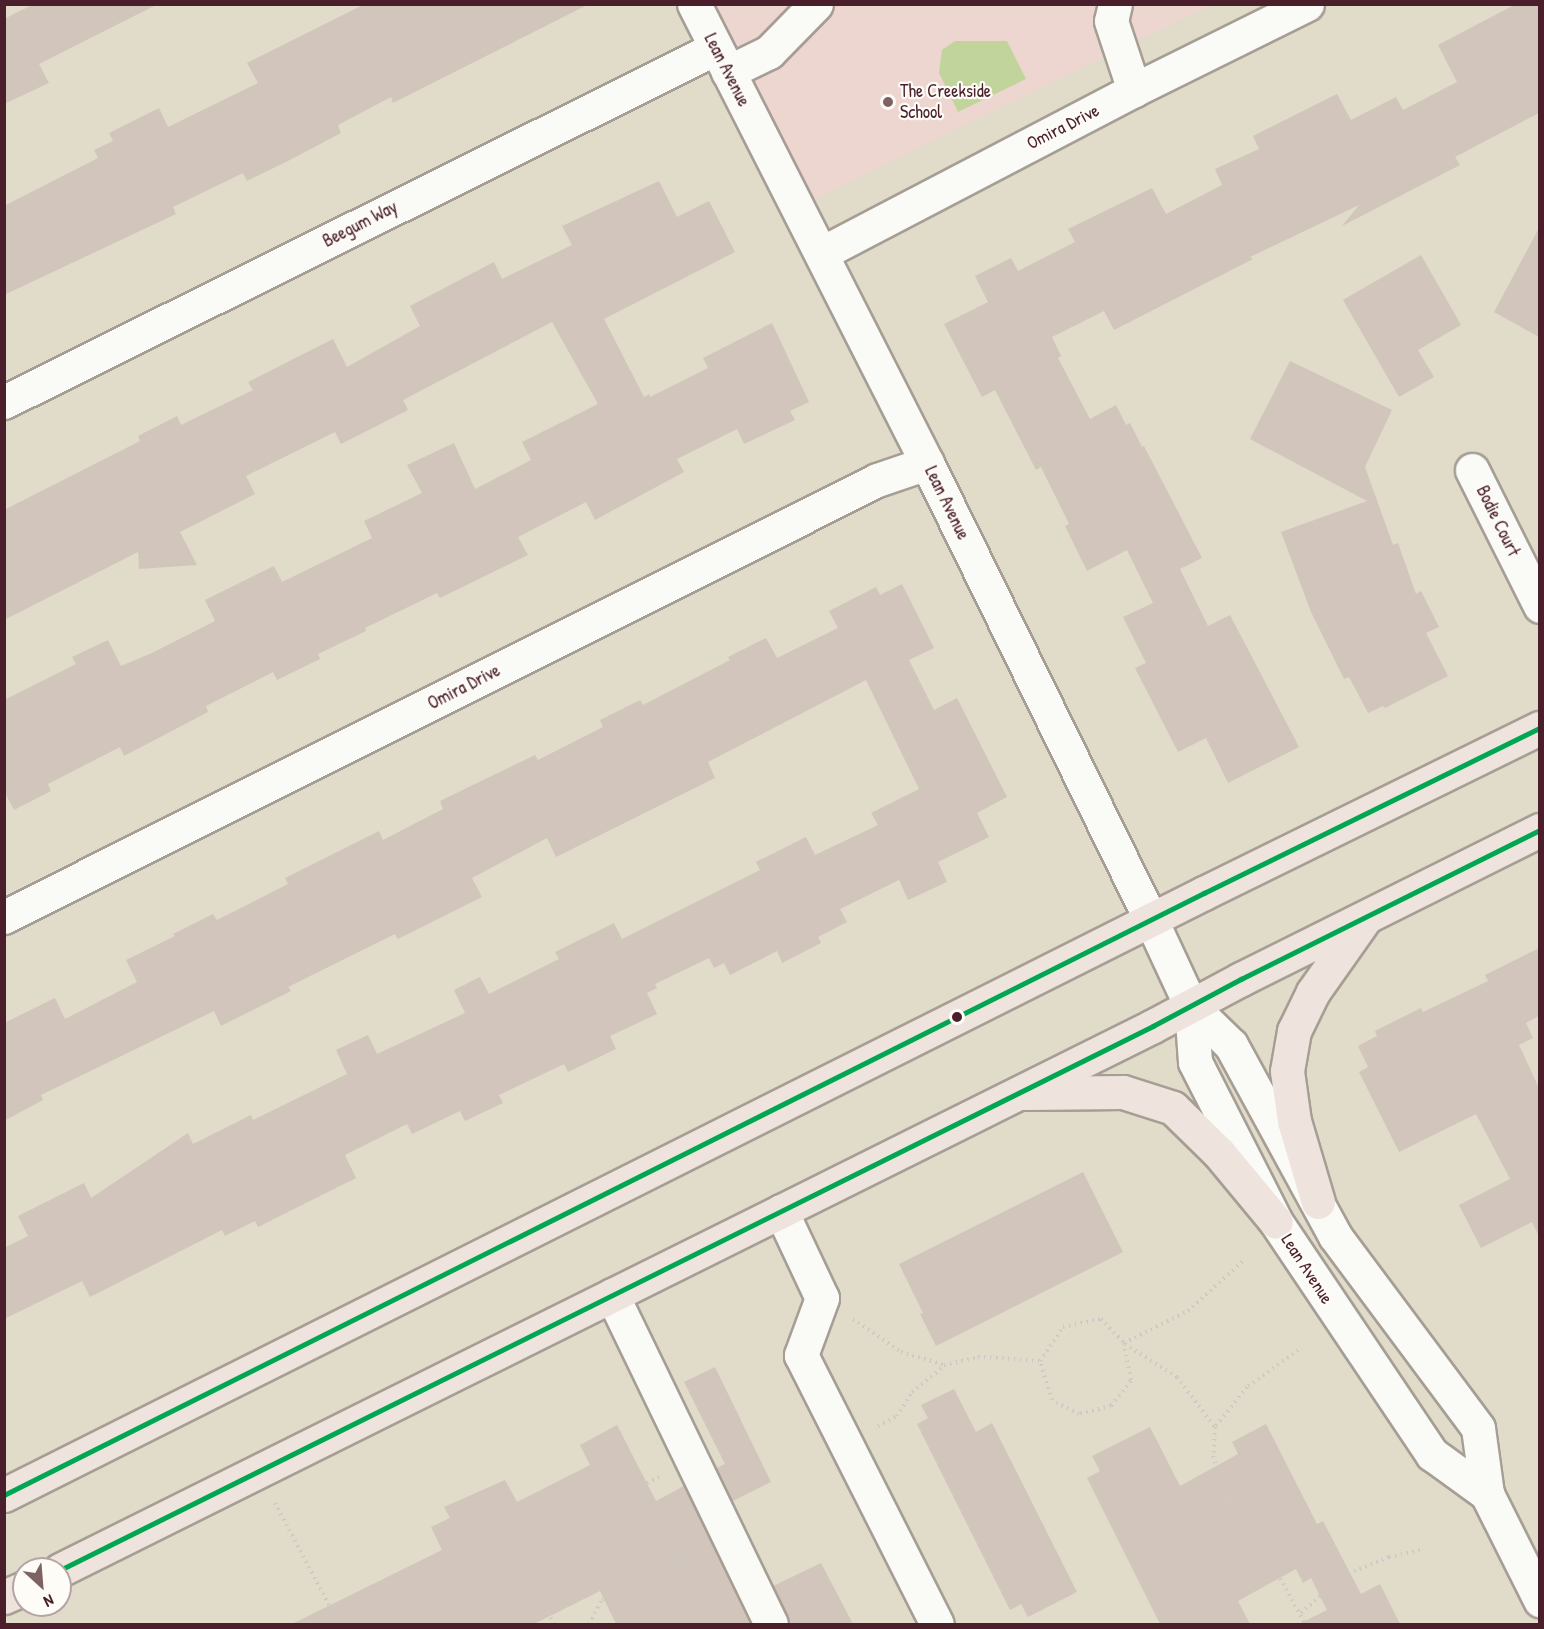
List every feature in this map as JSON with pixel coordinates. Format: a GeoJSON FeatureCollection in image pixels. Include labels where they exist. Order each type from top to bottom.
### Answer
{"type":"FeatureCollection","features":[{"type":"Feature","properties":{"kind":"main road"},"geometry":{"type":"LineString","coordinates":[[4,1495],[1539,728]]}},
{"type":"Feature","properties":{"kind":"main road"},"geometry":{"type":"LineString","coordinates":[[72,1564],[1539,830]]}},
{"type":"Feature","properties":{"kind":"main road"},"geometry":{"type":"LineString","coordinates":[[1318,1202],[1294,1121],[1287,1071],[1294,1031],[1313,992],[1366,917]]}},
{"type":"Feature","properties":{"kind":"main road"},"geometry":{"type":"LineString","coordinates":[[1017,1093],[1123,1092],[1173,1108],[1220,1153],[1276,1222]]}},
{"type":"Feature","properties":{"kind":"street","name":"Lean Avenue"},"geometry":{"type":"LineString","coordinates":[[694,4],[927,463],[1191,1006],[1233,1049],[1341,1244],[1478,1428],[1487,1494],[1539,1600]]}},
{"type":"Feature","properties":{"kind":"street","name":"Beegum Way"},"geometry":{"type":"LineString","coordinates":[[4,402],[722,60],[769,52],[816,4]]}},
{"type":"Feature","properties":{"kind":"street"},"geometry":{"type":"LineString","coordinates":[[1115,4],[1111,21],[1134,90]]}},
{"type":"Feature","properties":{"kind":"street","name":"Omira Drive"},"geometry":{"type":"LineString","coordinates":[[822,253],[1134,90],[1307,4]]}},
{"type":"Feature","properties":{"kind":"street","name":"Omira Drive"},"geometry":{"type":"LineString","coordinates":[[4,917],[878,480],[927,463]]}},
{"type":"Feature","properties":{"kind":"street","name":"Bodie Court"},"geometry":{"type":"LineString","coordinates":[[1472,470],[1539,606]]}},
{"type":"Feature","properties":{"kind":"street","name":"Lean Avenue"},"geometry":{"type":"LineString","coordinates":[[1191,1006],[1195,1062],[1276,1222],[1432,1454],[1487,1494]]}},
{"type":"Feature","properties":{"kind":"street"},"geometry":{"type":"LineString","coordinates":[[781,1211],[822,1298],[801,1355],[937,1624]]}},
{"type":"Feature","properties":{"kind":"street"},"geometry":{"type":"LineString","coordinates":[[612,1294],[771,1624]]}},
{"type":"Feature","properties":{"kind":"path"},"geometry":{"type":"LineString","coordinates":[[1125,1343],[1188,1311],[1243,1261]]}},
{"type":"Feature","properties":{"kind":"path"},"geometry":{"type":"LineString","coordinates":[[822,1298],[901,1352],[944,1365]]}},
{"type":"Feature","properties":{"kind":"path"},"geometry":{"type":"LineString","coordinates":[[1040,1361],[1063,1327],[1101,1319],[1125,1343],[1177,1377],[1215,1427]]}},
{"type":"Feature","properties":{"kind":"path"},"geometry":{"type":"LineString","coordinates":[[1040,1361],[1052,1400],[1079,1414],[1111,1406],[1131,1381],[1125,1343]]}},
{"type":"Feature","properties":{"kind":"path"},"geometry":{"type":"LineString","coordinates":[[1298,1350],[1247,1387],[1215,1427],[1213,1456],[1228,1503],[1266,1552],[1305,1624]]}},
{"type":"Feature","properties":{"kind":"path"},"geometry":{"type":"LineString","coordinates":[[845,1442],[897,1416],[912,1392],[944,1365],[978,1357],[1040,1361]]}},
{"type":"Feature","properties":{"kind":"path"},"geometry":{"type":"LineString","coordinates":[[676,1564],[639,1487],[692,1460]]}},
{"type":"Feature","properties":{"kind":"path"},"geometry":{"type":"LineString","coordinates":[[258,1471],[339,1624]]}},
{"type":"Feature","properties":{"kind":"path"},"geometry":{"type":"LineString","coordinates":[[589,1624],[603,1600],[729,1538]]}},
{"type":"Feature","properties":{"kind":"path"},"geometry":{"type":"LineString","coordinates":[[1301,1613],[1343,1576],[1389,1557],[1421,1550]]}},
{"type":"Feature","properties":{"kind":"path"},"geometry":{"type":"LineString","coordinates":[[479,1578],[520,1559],[554,1624]]}},
{"type":"Feature","properties":{"kind":"shaded area","name":"The Creekside School"},"geometry":{"type":"Polygon","coordinates":[[[716,5],[1211,5],[812,200],[716,5]]]}},
{"type":"Feature","properties":{"kind":"green space"},"geometry":{"type":"Polygon","coordinates":[[[955,41],[1007,41],[1026,79],[958,112],[939,73],[942,50],[955,41]]]}},
{"type":"Feature","properties":{"kind":"building"},"geometry":{"type":"Polygon","coordinates":[[[34,4],[158,4],[39,64],[49,83],[4,104],[4,19],[34,4]]]}},
{"type":"Feature","properties":{"kind":"building"},"geometry":{"type":"Polygon","coordinates":[[[365,4],[589,4],[393,103],[391,97],[338,125],[341,133],[286,162],[247,181],[243,173],[173,207],[176,214],[4,295],[4,206],[98,158],[94,150],[113,141],[109,133],[159,108],[168,127],[258,83],[247,63],[365,4]]]}},
{"type":"Feature","properties":{"kind":"building"},"geometry":{"type":"Polygon","coordinates":[[[1516,4],[1539,4],[1539,113],[1455,157],[1460,165],[1342,226],[1359,205],[1250,257],[1253,259],[1114,330],[1104,311],[1052,337],[1061,356],[1058,358],[1090,419],[1116,405],[1126,425],[1130,423],[1142,447],[1144,446],[1202,558],[1180,569],[1208,626],[1230,615],[1299,747],[1228,783],[1206,738],[1178,752],[1135,668],[1146,663],[1123,617],[1153,603],[1127,550],[1087,571],[1065,526],[1069,524],[1041,467],[1036,470],[995,390],[982,397],[944,324],[988,302],[975,276],[1011,258],[1018,271],[1075,242],[1068,229],[1152,188],[1166,214],[1222,185],[1215,169],[1259,149],[1253,136],[1337,94],[1351,120],[1396,97],[1403,110],[1457,82],[1438,45],[1516,4]]]}},
{"type":"Feature","properties":{"kind":"building"},"geometry":{"type":"Polygon","coordinates":[[[659,181],[677,217],[709,201],[735,252],[604,319],[644,397],[649,394],[650,397],[708,368],[703,358],[772,323],[809,402],[790,411],[795,420],[744,444],[737,429],[677,459],[684,472],[595,520],[586,502],[518,537],[528,555],[440,598],[437,593],[365,628],[366,631],[318,654],[320,659],[277,680],[273,672],[206,706],[208,712],[124,756],[120,747],[48,784],[51,791],[14,810],[4,791],[4,700],[76,664],[72,657],[108,640],[121,666],[152,653],[215,621],[205,600],[274,566],[282,582],[372,538],[364,521],[422,493],[407,465],[454,443],[475,489],[531,460],[522,442],[598,404],[552,322],[403,400],[408,410],[341,444],[335,432],[246,476],[255,494],[180,532],[197,565],[139,569],[138,552],[4,620],[4,510],[140,441],[138,436],[177,416],[181,425],[253,390],[248,382],[333,339],[347,367],[420,326],[410,306],[494,262],[502,279],[572,245],[562,226],[659,181]]]}},
{"type":"Feature","properties":{"kind":"building"},"geometry":{"type":"Polygon","coordinates":[[[1539,228],[1539,337],[1494,312],[1539,228]]]}},
{"type":"Feature","properties":{"kind":"building"},"geometry":{"type":"Polygon","coordinates":[[[1421,255],[1461,325],[1418,350],[1434,377],[1399,397],[1343,300],[1421,255]]]}},
{"type":"Feature","properties":{"kind":"building"},"geometry":{"type":"Polygon","coordinates":[[[1290,361],[1392,410],[1365,467],[1393,545],[1398,543],[1416,594],[1421,591],[1439,627],[1426,633],[1448,676],[1385,708],[1383,706],[1368,713],[1349,677],[1344,679],[1311,612],[1281,532],[1367,501],[1250,439],[1290,361]]]}},
{"type":"Feature","properties":{"kind":"building"},"geometry":{"type":"Polygon","coordinates":[[[902,584],[934,648],[909,660],[934,710],[957,698],[1007,797],[977,813],[989,837],[938,862],[947,882],[908,900],[899,880],[840,909],[847,922],[818,937],[821,943],[782,963],[777,951],[730,975],[724,963],[714,968],[709,958],[655,984],[657,988],[647,993],[657,1014],[610,1036],[616,1049],[568,1072],[564,1064],[499,1095],[503,1103],[465,1121],[460,1111],[412,1134],[407,1124],[345,1155],[356,1178],[258,1227],[255,1221],[225,1236],[222,1230],[90,1297],[82,1281],[4,1319],[4,1248],[28,1236],[18,1216],[84,1183],[91,1198],[188,1133],[193,1144],[251,1115],[253,1120],[347,1074],[336,1050],[368,1035],[377,1054],[465,1013],[454,990],[480,977],[489,994],[559,959],[555,952],[614,923],[622,939],[760,870],[756,862],[806,837],[815,855],[878,825],[871,813],[919,789],[866,680],[708,762],[715,778],[556,857],[547,838],[472,878],[482,897],[398,939],[395,934],[288,987],[291,991],[221,1026],[214,1011],[41,1095],[43,1100],[4,1121],[4,1023],[55,998],[65,1019],[137,982],[126,960],[175,936],[173,934],[213,914],[217,920],[288,884],[285,878],[379,831],[383,840],[443,809],[440,801],[535,755],[538,760],[603,727],[600,720],[640,700],[643,705],[730,660],[728,657],[766,638],[777,658],[838,628],[829,611],[876,587],[880,595],[902,584]]]}},
{"type":"Feature","properties":{"kind":"building"},"geometry":{"type":"Polygon","coordinates":[[[1539,948],[1539,1016],[1526,1023],[1533,1038],[1519,1045],[1539,1088],[1539,1236],[1532,1222],[1481,1248],[1459,1205],[1510,1179],[1476,1114],[1399,1152],[1359,1072],[1368,1067],[1358,1046],[1377,1036],[1375,1031],[1421,1008],[1423,1012],[1488,981],[1485,975],[1539,948]]]}},
{"type":"Feature","properties":{"kind":"building"},"geometry":{"type":"Polygon","coordinates":[[[1083,1172],[1123,1252],[936,1346],[899,1264],[1083,1172]]]}},
{"type":"Feature","properties":{"kind":"building"},"geometry":{"type":"Polygon","coordinates":[[[715,1367],[771,1482],[733,1501],[717,1468],[725,1464],[684,1382],[715,1367]]]}},
{"type":"Feature","properties":{"kind":"building"},"geometry":{"type":"Polygon","coordinates":[[[954,1389],[976,1432],[992,1423],[1077,1592],[1028,1617],[1021,1604],[1010,1610],[917,1424],[928,1418],[921,1405],[954,1389]]]}},
{"type":"Feature","properties":{"kind":"building"},"geometry":{"type":"Polygon","coordinates":[[[1266,1424],[1317,1524],[1323,1521],[1361,1594],[1380,1584],[1400,1624],[1299,1624],[1327,1610],[1311,1578],[1303,1583],[1296,1569],[1238,1601],[1250,1624],[1160,1624],[1087,1478],[1100,1471],[1092,1456],[1150,1427],[1180,1486],[1238,1454],[1232,1442],[1266,1424]]]}},
{"type":"Feature","properties":{"kind":"building"},"geometry":{"type":"Polygon","coordinates":[[[617,1425],[656,1501],[684,1486],[750,1624],[616,1624],[600,1591],[534,1624],[292,1624],[442,1550],[431,1527],[450,1518],[444,1507],[505,1480],[517,1502],[590,1465],[580,1445],[617,1425]]]}},
{"type":"Feature","properties":{"kind":"building"},"geometry":{"type":"Polygon","coordinates":[[[821,1563],[853,1624],[790,1624],[773,1586],[821,1563]]]}},
{"type":"Feature","properties":{"kind":"transit line"},"geometry":{"type":"LineString","coordinates":[[4,1495],[1204,893],[1540,728]]}},
{"type":"Feature","properties":{"kind":"transit line"},"geometry":{"type":"LineString","coordinates":[[72,1564],[1153,1026],[1241,979],[1540,830]]}},
{"type":"Feature","properties":{"kind":"place","name":"The Creekside School"},"geometry":{"type":"Point","coordinates":[888,102]}}]}
